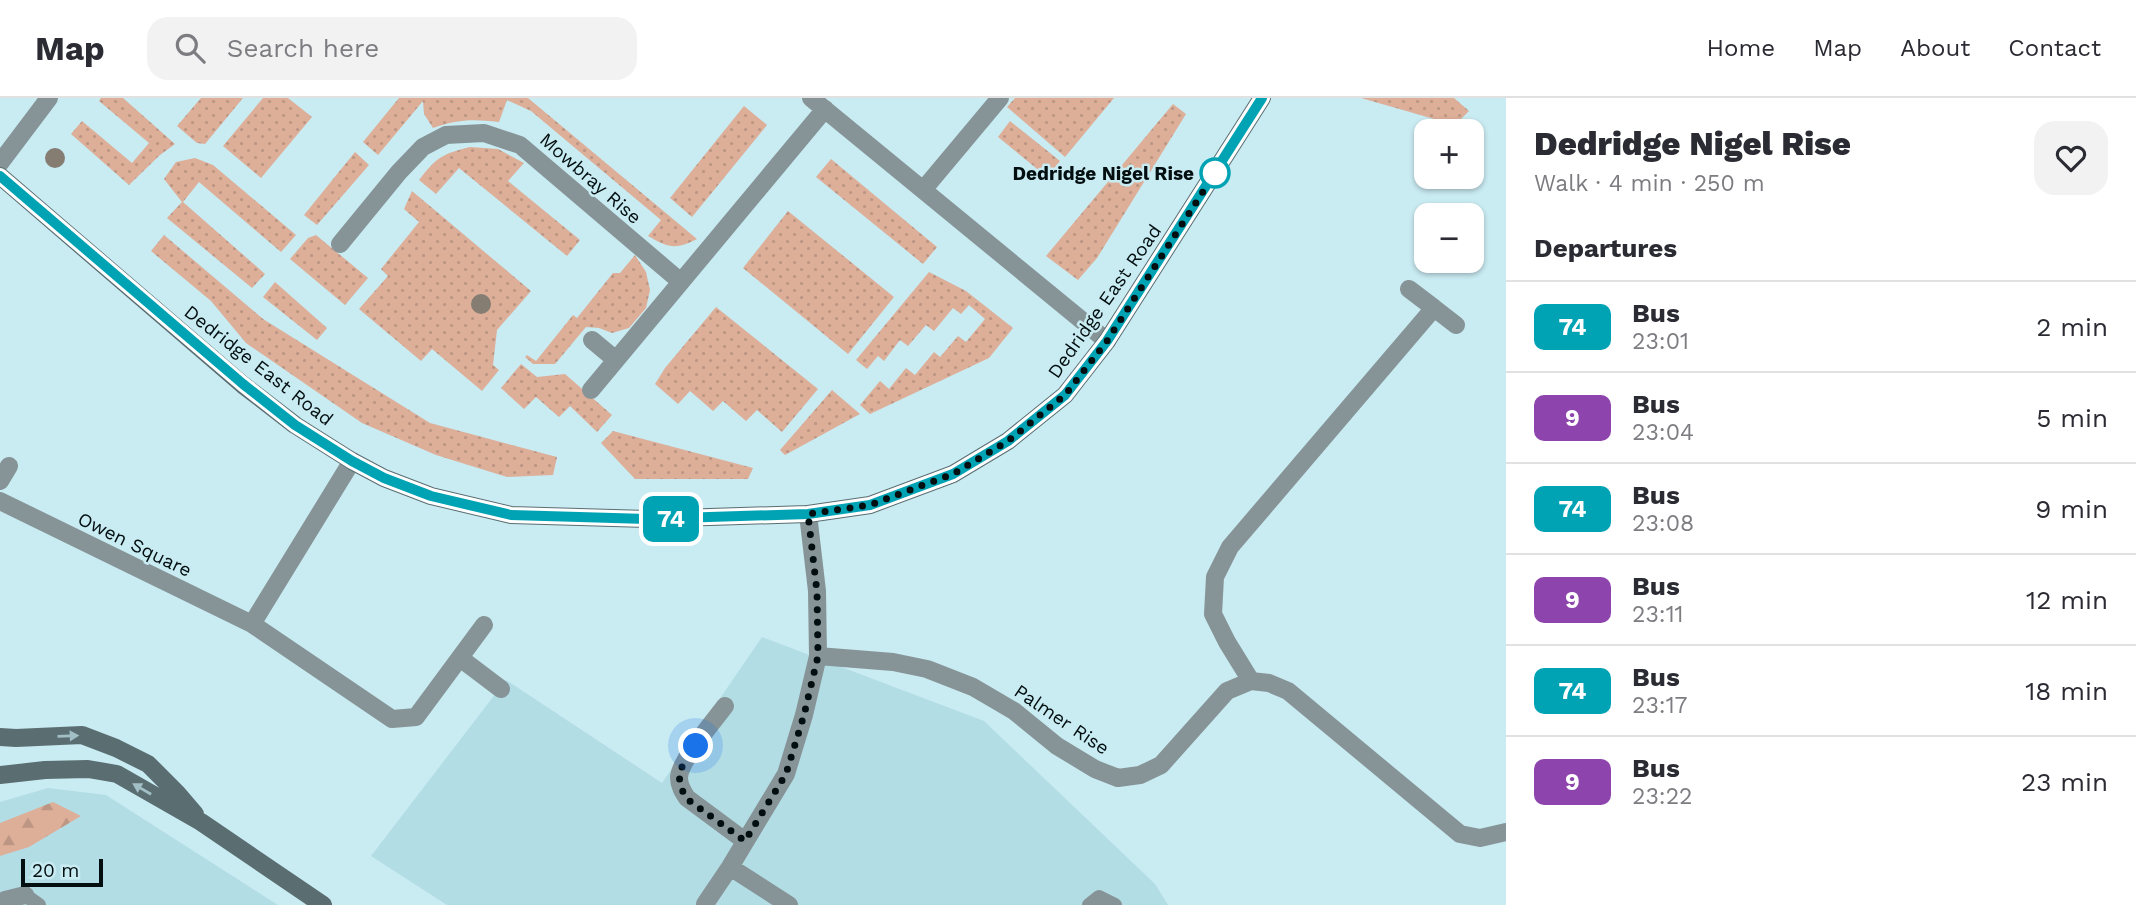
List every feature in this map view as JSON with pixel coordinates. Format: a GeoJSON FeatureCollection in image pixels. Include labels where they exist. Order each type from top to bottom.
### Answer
{"type":"FeatureCollection","features":[{"type":"Feature","properties":{"kind":"street"},"geometry":{"type":"LineString","coordinates":[[0,163],[49,98]]}},
{"type":"Feature","properties":{"kind":"street"},"geometry":{"type":"LineString","coordinates":[[923,190],[1000,98]]}},
{"type":"Feature","properties":{"kind":"street","name":"Dedridge East Road"},"geometry":{"type":"LineString","coordinates":[[0,176],[243,384],[295,425],[384,478],[431,496],[511,515],[647,519],[808,514],[870,505],[953,474],[1008,441],[1065,395],[1107,341],[1262,98]]}},
{"type":"Feature","properties":{"kind":"street"},"geometry":{"type":"LineString","coordinates":[[591,390],[681,282],[818,104],[1107,341]]}},
{"type":"Feature","properties":{"kind":"street","name":"Mowbray Rise"},"geometry":{"type":"LineString","coordinates":[[340,243],[423,147],[446,135],[484,133],[520,145],[681,282]]}},
{"type":"Feature","properties":{"kind":"street"},"geometry":{"type":"LineString","coordinates":[[1409,289],[1456,325]]}},
{"type":"Feature","properties":{"kind":"street"},"geometry":{"type":"LineString","coordinates":[[1434,308],[1230,547],[1215,577],[1213,614],[1251,681],[1269,683],[1288,691],[1460,834],[1480,838],[1506,832]]}},
{"type":"Feature","properties":{"kind":"street"},"geometry":{"type":"LineString","coordinates":[[592,340],[616,360]]}},
{"type":"Feature","properties":{"kind":"street"},"geometry":{"type":"LineString","coordinates":[[252,624],[352,461]]}},
{"type":"Feature","properties":{"kind":"street","name":"Owen Square"},"geometry":{"type":"LineString","coordinates":[[0,501],[252,624],[392,719],[416,717],[460,658],[482,635]]}},
{"type":"Feature","properties":{"kind":"street"},"geometry":{"type":"LineString","coordinates":[[705,904],[786,774],[804,715],[818,656],[817,592],[808,514]]}},
{"type":"Feature","properties":{"kind":"street","name":"Palmer Rise"},"geometry":{"type":"LineString","coordinates":[[818,656],[893,662],[928,669],[973,687],[1014,711],[1057,746],[1095,769],[1118,778],[1140,775],[1161,765],[1227,691],[1251,681]]}},
{"type":"Feature","properties":{"kind":"street"},"geometry":{"type":"LineString","coordinates":[[460,658],[501,689]]}},
{"type":"Feature","properties":{"kind":"street"},"geometry":{"type":"LineString","coordinates":[[725,706],[682,765],[679,777],[681,789],[687,799],[745,841]]}},
{"type":"Feature","properties":{"kind":"street"},"geometry":{"type":"LineString","coordinates":[[0,737],[82,736],[116,748],[148,764],[201,822]]}},
{"type":"Feature","properties":{"kind":"street"},"geometry":{"type":"LineString","coordinates":[[0,775],[88,769],[117,774],[201,822],[323,905]]}},
{"type":"Feature","properties":{"kind":"street"},"geometry":{"type":"LineString","coordinates":[[730,867],[789,905]]}},
{"type":"Feature","properties":{"kind":"street"},"geometry":{"type":"LineString","coordinates":[[2,902],[32,900]]}},
{"type":"Feature","properties":{"kind":"lane"},"geometry":{"type":"LineString","coordinates":[[1089,905],[1099,897],[1115,905]]}},
{"type":"Feature","properties":{"kind":"shaded area"},"geometry":{"type":"Polygon","coordinates":[[[762,637],[984,721],[1155,884],[1168,905],[447,905],[371,856],[506,680],[662,783],[762,637]]]}},
{"type":"Feature","properties":{"kind":"shaded area"},"geometry":{"type":"Polygon","coordinates":[[[48,788],[106,795],[278,905],[0,905],[0,802],[48,788]]]}},
{"type":"Feature","properties":{"kind":"green space"},"geometry":{"type":"Polygon","coordinates":[[[101,98],[123,98],[175,144],[129,185],[71,134],[82,121],[132,163],[149,143],[99,101],[101,98]]]}},
{"type":"Feature","properties":{"kind":"green space"},"geometry":{"type":"Polygon","coordinates":[[[201,98],[243,98],[205,144],[197,143],[177,126],[201,98]]]}},
{"type":"Feature","properties":{"kind":"green space"},"geometry":{"type":"Polygon","coordinates":[[[263,98],[288,98],[312,117],[261,178],[223,146],[263,98]]]}},
{"type":"Feature","properties":{"kind":"green space"},"geometry":{"type":"Polygon","coordinates":[[[399,98],[528,98],[697,239],[672,246],[648,236],[661,220],[531,111],[507,100],[499,122],[466,120],[433,128],[424,114],[423,101],[378,155],[363,142],[399,98]]]}},
{"type":"Feature","properties":{"kind":"green space"},"geometry":{"type":"Polygon","coordinates":[[[1015,98],[1114,98],[1065,157],[1007,107],[1015,98]]]}},
{"type":"Feature","properties":{"kind":"green space"},"geometry":{"type":"Polygon","coordinates":[[[1361,98],[1454,98],[1469,111],[1461,119],[1434,119],[1361,98]]]}},
{"type":"Feature","properties":{"kind":"green space"},"geometry":{"type":"Polygon","coordinates":[[[1173,104],[1186,114],[1097,258],[1078,280],[1046,256],[1173,104]]]}},
{"type":"Feature","properties":{"kind":"green space"},"geometry":{"type":"Polygon","coordinates":[[[744,106],[767,125],[692,217],[670,198],[744,106]]]}},
{"type":"Feature","properties":{"kind":"green space"},"geometry":{"type":"Polygon","coordinates":[[[1010,121],[1060,161],[1047,177],[998,137],[1010,121]]]}},
{"type":"Feature","properties":{"kind":"green space"},"geometry":{"type":"Polygon","coordinates":[[[470,147],[498,149],[524,163],[508,181],[580,240],[567,256],[459,168],[436,194],[419,180],[441,158],[470,147]]]}},
{"type":"Feature","properties":{"kind":"green space"},"geometry":{"type":"Polygon","coordinates":[[[355,152],[369,165],[317,225],[304,215],[355,152]]]}},
{"type":"Feature","properties":{"kind":"green space"},"geometry":{"type":"Polygon","coordinates":[[[195,158],[213,165],[296,235],[281,252],[199,182],[183,202],[265,274],[252,288],[167,218],[182,202],[164,179],[176,162],[195,158]]]}},
{"type":"Feature","properties":{"kind":"green space"},"geometry":{"type":"Polygon","coordinates":[[[831,159],[937,247],[923,264],[816,177],[831,159]]]}},
{"type":"Feature","properties":{"kind":"green space"},"geometry":{"type":"Polygon","coordinates":[[[412,191],[531,291],[497,330],[493,365],[499,370],[482,391],[432,349],[421,361],[359,309],[388,276],[381,269],[419,222],[404,209],[412,191]]]}},
{"type":"Feature","properties":{"kind":"green space"},"geometry":{"type":"Polygon","coordinates":[[[788,211],[894,297],[848,354],[743,268],[788,211]]]}},
{"type":"Feature","properties":{"kind":"green space"},"geometry":{"type":"Polygon","coordinates":[[[164,235],[263,319],[430,423],[557,457],[553,475],[507,477],[436,455],[362,423],[246,343],[211,301],[151,251],[164,235]]]}},
{"type":"Feature","properties":{"kind":"green space"},"geometry":{"type":"Polygon","coordinates":[[[316,235],[368,278],[345,305],[290,259],[308,238],[316,235]]]}},
{"type":"Feature","properties":{"kind":"green space"},"geometry":{"type":"Polygon","coordinates":[[[635,255],[646,272],[650,290],[646,308],[629,328],[612,333],[586,327],[555,364],[533,364],[525,357],[527,355],[536,361],[573,315],[577,318],[613,273],[620,273],[635,255]]]}},
{"type":"Feature","properties":{"kind":"green space"},"geometry":{"type":"Polygon","coordinates":[[[929,272],[966,291],[1013,328],[989,358],[870,414],[860,405],[880,381],[889,389],[906,368],[915,375],[934,352],[940,357],[958,336],[966,342],[985,319],[969,305],[961,314],[953,308],[934,331],[926,325],[908,346],[900,340],[884,361],[878,356],[867,369],[856,360],[929,272]]]}},
{"type":"Feature","properties":{"kind":"green space"},"geometry":{"type":"Polygon","coordinates":[[[275,282],[327,328],[317,340],[263,297],[275,282]]]}},
{"type":"Feature","properties":{"kind":"green space"},"geometry":{"type":"Polygon","coordinates":[[[716,307],[818,389],[782,432],[757,410],[746,421],[723,401],[713,411],[690,391],[678,404],[655,384],[716,307]]]}},
{"type":"Feature","properties":{"kind":"green space"},"geometry":{"type":"Polygon","coordinates":[[[521,364],[537,377],[565,374],[612,415],[597,432],[570,406],[559,417],[536,397],[524,409],[501,388],[521,364]]]}},
{"type":"Feature","properties":{"kind":"green space"},"geometry":{"type":"Polygon","coordinates":[[[832,390],[860,414],[785,455],[780,450],[832,390]]]}},
{"type":"Feature","properties":{"kind":"green space"},"geometry":{"type":"Polygon","coordinates":[[[613,431],[753,468],[748,479],[635,479],[601,443],[613,431]]]}},
{"type":"Feature","properties":{"kind":"green space"},"geometry":{"type":"Polygon","coordinates":[[[53,802],[81,816],[29,847],[0,856],[0,823],[53,802]]]}},
{"type":"Feature","properties":{"kind":"bus line","name":"74"},"geometry":{"type":"LineString","coordinates":[[0,176],[243,384],[295,425],[384,478],[431,496],[511,515],[647,519],[808,514],[870,505],[953,474],[1008,441],[1065,395],[1107,341],[1262,98]]}},
{"type":"Feature","properties":{"kind":"place","name":"Dedridge Nigel Rise"},"geometry":{"type":"Point","coordinates":[1215,173]}},
{"type":"Feature","properties":{"kind":"route"},"geometry":{"type":"LineString","coordinates":[[696,746],[682,765],[679,777],[681,789],[687,799],[745,841],[786,774],[818,656],[817,592],[808,514],[870,505],[953,474],[1008,441],[1065,395],[1107,341],[1215,173]]}}]}
